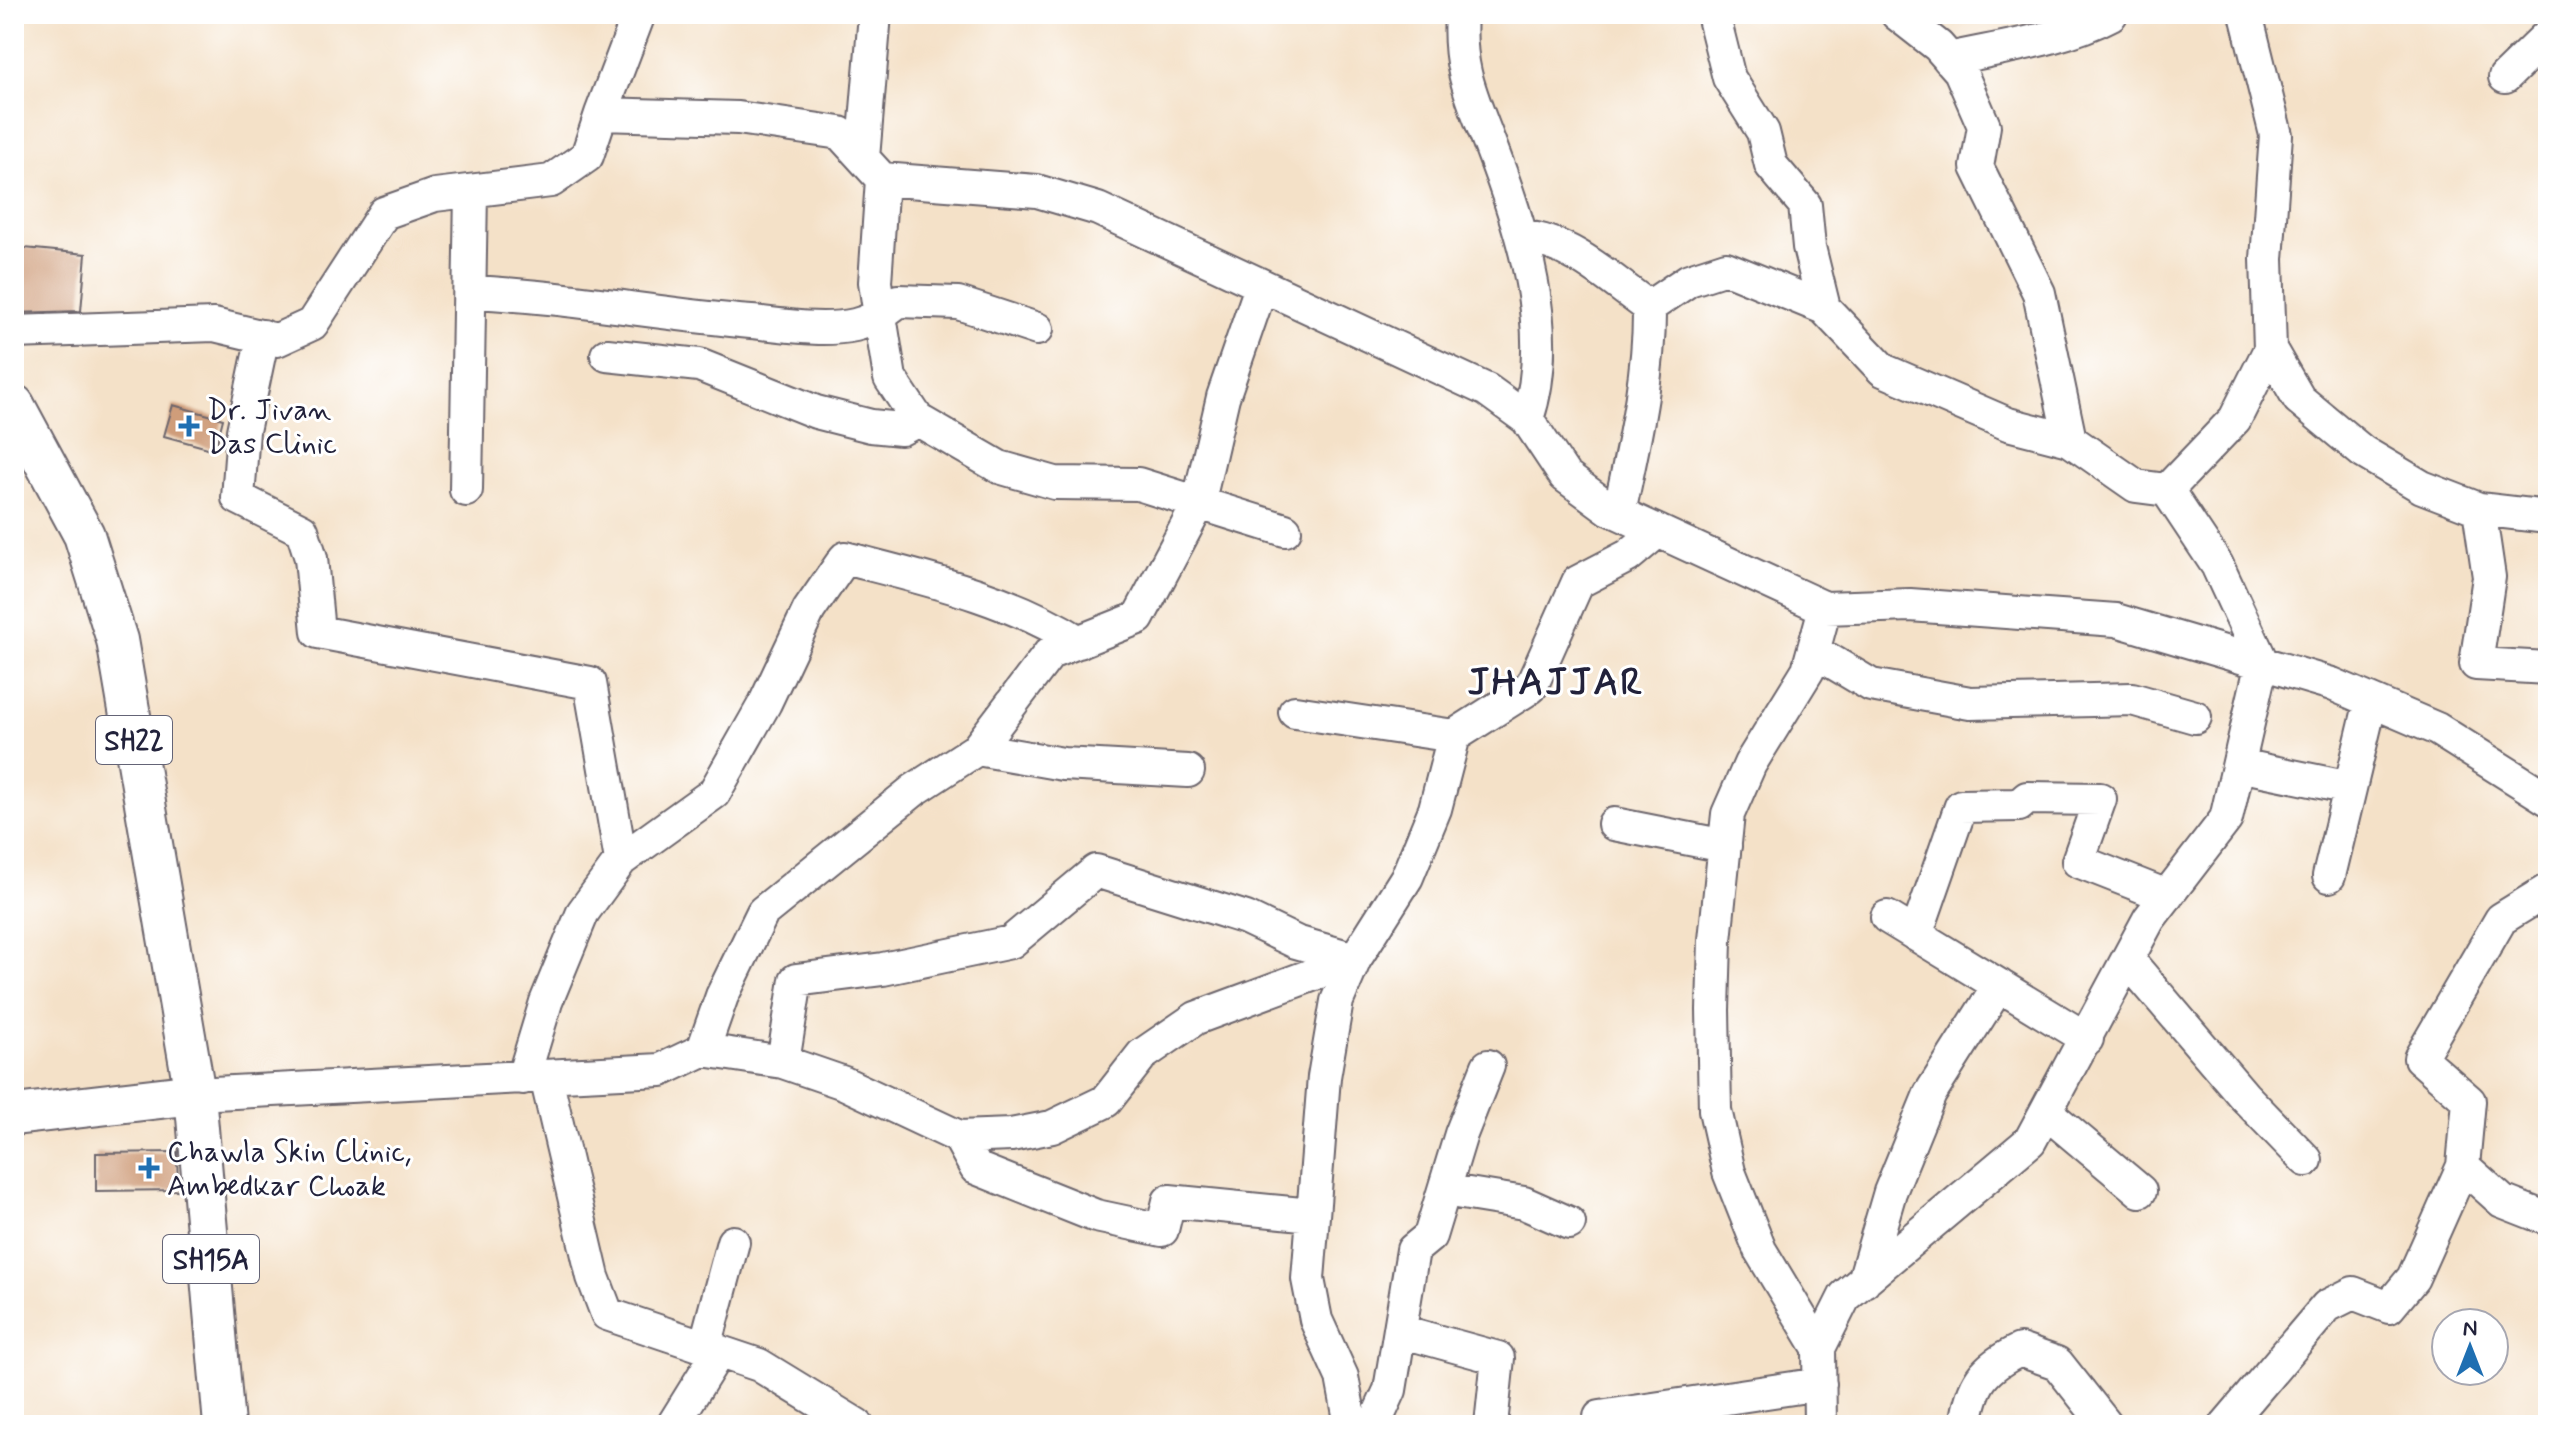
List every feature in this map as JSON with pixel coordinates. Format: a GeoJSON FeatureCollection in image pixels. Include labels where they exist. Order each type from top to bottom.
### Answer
{"type":"FeatureCollection","features":[{"type":"Feature","properties":{"kind":"main road","name":"SH22"},"geometry":{"type":"LineString","coordinates":[[14,405],[24,449],[84,535],[117,640],[195,1094]]}},
{"type":"Feature","properties":{"kind":"main road"},"geometry":{"type":"LineString","coordinates":[[14,1115],[195,1094]]}},
{"type":"Feature","properties":{"kind":"main road","name":"SH15A"},"geometry":{"type":"LineString","coordinates":[[195,1094],[224,1425]]}},
{"type":"Feature","properties":{"kind":"street"},"geometry":{"type":"LineString","coordinates":[[14,332],[214,325],[277,340],[312,324],[384,213],[435,195],[551,181],[587,156],[639,14]]}},
{"type":"Feature","properties":{"kind":"street"},"geometry":{"type":"LineString","coordinates":[[875,14],[872,168],[875,282],[890,378],[918,420],[999,467],[1055,483],[1138,484],[1285,530]]}},
{"type":"Feature","properties":{"kind":"street"},"geometry":{"type":"LineString","coordinates":[[1461,14],[1459,46],[1463,76],[1524,237],[1537,336],[1537,391],[1527,419]]}},
{"type":"Feature","properties":{"kind":"street"},"geometry":{"type":"LineString","coordinates":[[1713,14],[1729,78],[1763,132],[1771,165],[1805,205],[1809,247],[1824,308]]}},
{"type":"Feature","properties":{"kind":"street"},"geometry":{"type":"LineString","coordinates":[[1897,14],[1938,46],[1960,71],[1984,126],[1977,167],[2039,293],[2070,440]]}},
{"type":"Feature","properties":{"kind":"street"},"geometry":{"type":"LineString","coordinates":[[1949,59],[2038,39],[2092,24],[2111,14]]}},
{"type":"Feature","properties":{"kind":"street"},"geometry":{"type":"LineString","coordinates":[[2246,14],[2276,135],[2267,259],[2270,349],[2299,399],[2363,452],[2422,487],[2479,509],[2548,517]]}},
{"type":"Feature","properties":{"kind":"street"},"geometry":{"type":"LineString","coordinates":[[2505,77],[2548,35]]}},
{"type":"Feature","properties":{"kind":"street"},"geometry":{"type":"LineString","coordinates":[[601,114],[738,118],[840,133],[872,168],[1037,191],[1098,209],[1487,390],[1527,419],[1565,476],[1619,513],[1825,608],[1910,605],[2116,620],[2262,662],[2371,701],[2437,729],[2548,799]]}},
{"type":"Feature","properties":{"kind":"street"},"geometry":{"type":"LineString","coordinates":[[466,490],[471,191]]}},
{"type":"Feature","properties":{"kind":"street"},"geometry":{"type":"LineString","coordinates":[[1524,237],[1543,239],[1573,253],[1649,307]]}},
{"type":"Feature","properties":{"kind":"street"},"geometry":{"type":"LineString","coordinates":[[1649,307],[1689,280],[1726,268],[1824,308],[1883,370],[2008,424],[2070,440],[2136,486],[2167,490],[2217,565],[2262,662],[2226,819],[2149,919],[2030,1141],[1845,1296],[1819,1348],[1820,1425]]}},
{"type":"Feature","properties":{"kind":"street"},"geometry":{"type":"LineString","coordinates":[[703,1050],[722,996],[763,912],[914,790],[977,749],[1050,653],[1138,618],[1198,505],[1223,397],[1261,287]]}},
{"type":"Feature","properties":{"kind":"street"},"geometry":{"type":"LineString","coordinates":[[470,292],[539,295],[698,317],[805,327],[855,325],[880,316],[898,301],[958,303],[1037,329]]}},
{"type":"Feature","properties":{"kind":"street"},"geometry":{"type":"LineString","coordinates":[[1619,513],[1635,436],[1650,333],[1649,307]]}},
{"type":"Feature","properties":{"kind":"street"},"geometry":{"type":"LineString","coordinates":[[263,336],[243,431],[238,498],[302,530],[311,558],[318,632],[590,683],[621,860]]}},
{"type":"Feature","properties":{"kind":"street"},"geometry":{"type":"LineString","coordinates":[[2167,490],[2235,419],[2270,349]]}},
{"type":"Feature","properties":{"kind":"street"},"geometry":{"type":"LineString","coordinates":[[607,355],[699,365],[794,404],[871,426],[901,429],[918,420]]}},
{"type":"Feature","properties":{"kind":"street"},"geometry":{"type":"LineString","coordinates":[[2479,509],[2489,577],[2476,664],[2548,668]]}},
{"type":"Feature","properties":{"kind":"street"},"geometry":{"type":"LineString","coordinates":[[1295,712],[1454,736],[1531,687],[1578,582],[1628,556],[1658,531]]}},
{"type":"Feature","properties":{"kind":"street"},"geometry":{"type":"LineString","coordinates":[[857,1425],[759,1365],[607,1314],[593,1277],[534,1077],[546,1002],[583,912],[621,860],[714,793],[765,703],[809,610],[845,558],[960,588],[1042,618],[1079,642]]}},
{"type":"Feature","properties":{"kind":"street"},"geometry":{"type":"LineString","coordinates":[[1819,1348],[1760,1250],[1729,1172],[1715,1110],[1715,940],[1728,814],[1750,764],[1808,670],[1825,608]]}},
{"type":"Feature","properties":{"kind":"street"},"geometry":{"type":"LineString","coordinates":[[1814,651],[1871,685],[1970,703],[2132,699],[2195,717]]}},
{"type":"Feature","properties":{"kind":"street"},"geometry":{"type":"LineString","coordinates":[[2329,876],[2371,701]]}},
{"type":"Feature","properties":{"kind":"street"},"geometry":{"type":"LineString","coordinates":[[1351,1425],[1342,1377],[1316,1320],[1308,1279],[1324,1077],[1337,1001],[1355,959],[1407,877],[1435,809],[1454,736]]}},
{"type":"Feature","properties":{"kind":"street"},"geometry":{"type":"LineString","coordinates":[[977,749],[1063,764],[1188,771]]}},
{"type":"Feature","properties":{"kind":"street"},"geometry":{"type":"LineString","coordinates":[[2239,765],[2350,788]]}},
{"type":"Feature","properties":{"kind":"street"},"geometry":{"type":"LineString","coordinates":[[1916,935],[1961,806],[2019,805],[2027,798],[2100,799],[2078,861],[2167,896]]}},
{"type":"Feature","properties":{"kind":"street"},"geometry":{"type":"LineString","coordinates":[[1614,824],[1725,846]]}},
{"type":"Feature","properties":{"kind":"street"},"geometry":{"type":"LineString","coordinates":[[783,1062],[796,980],[883,969],[1011,942],[1096,871],[1246,918],[1296,942],[1355,959]]}},
{"type":"Feature","properties":{"kind":"street"},"geometry":{"type":"LineString","coordinates":[[2226,1425],[2327,1306],[2353,1293],[2389,1307],[2413,1278],[2463,1166],[2469,1101],[2420,1058],[2501,919],[2548,890]]}},
{"type":"Feature","properties":{"kind":"street"},"geometry":{"type":"LineString","coordinates":[[1887,917],[2087,1039]]}},
{"type":"Feature","properties":{"kind":"street"},"geometry":{"type":"LineString","coordinates":[[195,1094],[661,1070],[703,1050],[783,1062],[844,1083],[959,1137],[1011,1135],[1052,1127],[1106,1101],[1142,1055],[1196,1018],[1355,959]]}},
{"type":"Feature","properties":{"kind":"street"},"geometry":{"type":"LineString","coordinates":[[2128,960],[2244,1096],[2306,1160]]}},
{"type":"Feature","properties":{"kind":"street"},"geometry":{"type":"LineString","coordinates":[[1864,1281],[1890,1192],[1930,1094],[1999,985]]}},
{"type":"Feature","properties":{"kind":"street"},"geometry":{"type":"LineString","coordinates":[[1374,1425],[1390,1390],[1413,1250],[1430,1236],[1488,1066]]}},
{"type":"Feature","properties":{"kind":"street"},"geometry":{"type":"LineString","coordinates":[[2046,1112],[2140,1191]]}},
{"type":"Feature","properties":{"kind":"street"},"geometry":{"type":"LineString","coordinates":[[959,1137],[976,1168],[1096,1216],[1123,1222],[1162,1230],[1169,1201],[1312,1215]]}},
{"type":"Feature","properties":{"kind":"street"},"geometry":{"type":"LineString","coordinates":[[2463,1166],[2502,1201],[2548,1219]]}},
{"type":"Feature","properties":{"kind":"street"},"geometry":{"type":"LineString","coordinates":[[1444,1190],[1524,1203],[1569,1223]]}},
{"type":"Feature","properties":{"kind":"street"},"geometry":{"type":"LineString","coordinates":[[673,1425],[712,1349],[733,1242]]}},
{"type":"Feature","properties":{"kind":"street"},"geometry":{"type":"LineString","coordinates":[[1400,1331],[1498,1358],[1491,1425]]}},
{"type":"Feature","properties":{"kind":"street"},"geometry":{"type":"LineString","coordinates":[[1966,1425],[1971,1393],[1993,1362],[2020,1350],[2057,1363],[2106,1425]]}},
{"type":"Feature","properties":{"kind":"street"},"geometry":{"type":"LineString","coordinates":[[1600,1417],[1820,1384]]}},
{"type":"Feature","properties":{"kind":"building"},"geometry":{"type":"Polygon","coordinates":[[[14,247],[86,254],[81,311],[14,313],[14,247]]]}},
{"type":"Feature","properties":{"kind":"building"},"geometry":{"type":"Polygon","coordinates":[[[173,405],[223,419],[215,450],[164,436],[173,405]]]}},
{"type":"Feature","properties":{"kind":"building"},"geometry":{"type":"Polygon","coordinates":[[[177,1152],[178,1190],[96,1191],[96,1153],[177,1152]]]}},
{"type":"Feature","properties":{"kind":"place","name":"Dr. Jivan Das Clinic"},"geometry":{"type":"Point","coordinates":[189,426]}},
{"type":"Feature","properties":{"kind":"place","name":"Chawla Skin Clinic, Ambedkar Choak"},"geometry":{"type":"Point","coordinates":[149,1168]}},
{"type":"Feature","properties":{"kind":"district","name":"JHAJJAR"},"geometry":{"type":"Point","coordinates":[1556,681]}}]}
